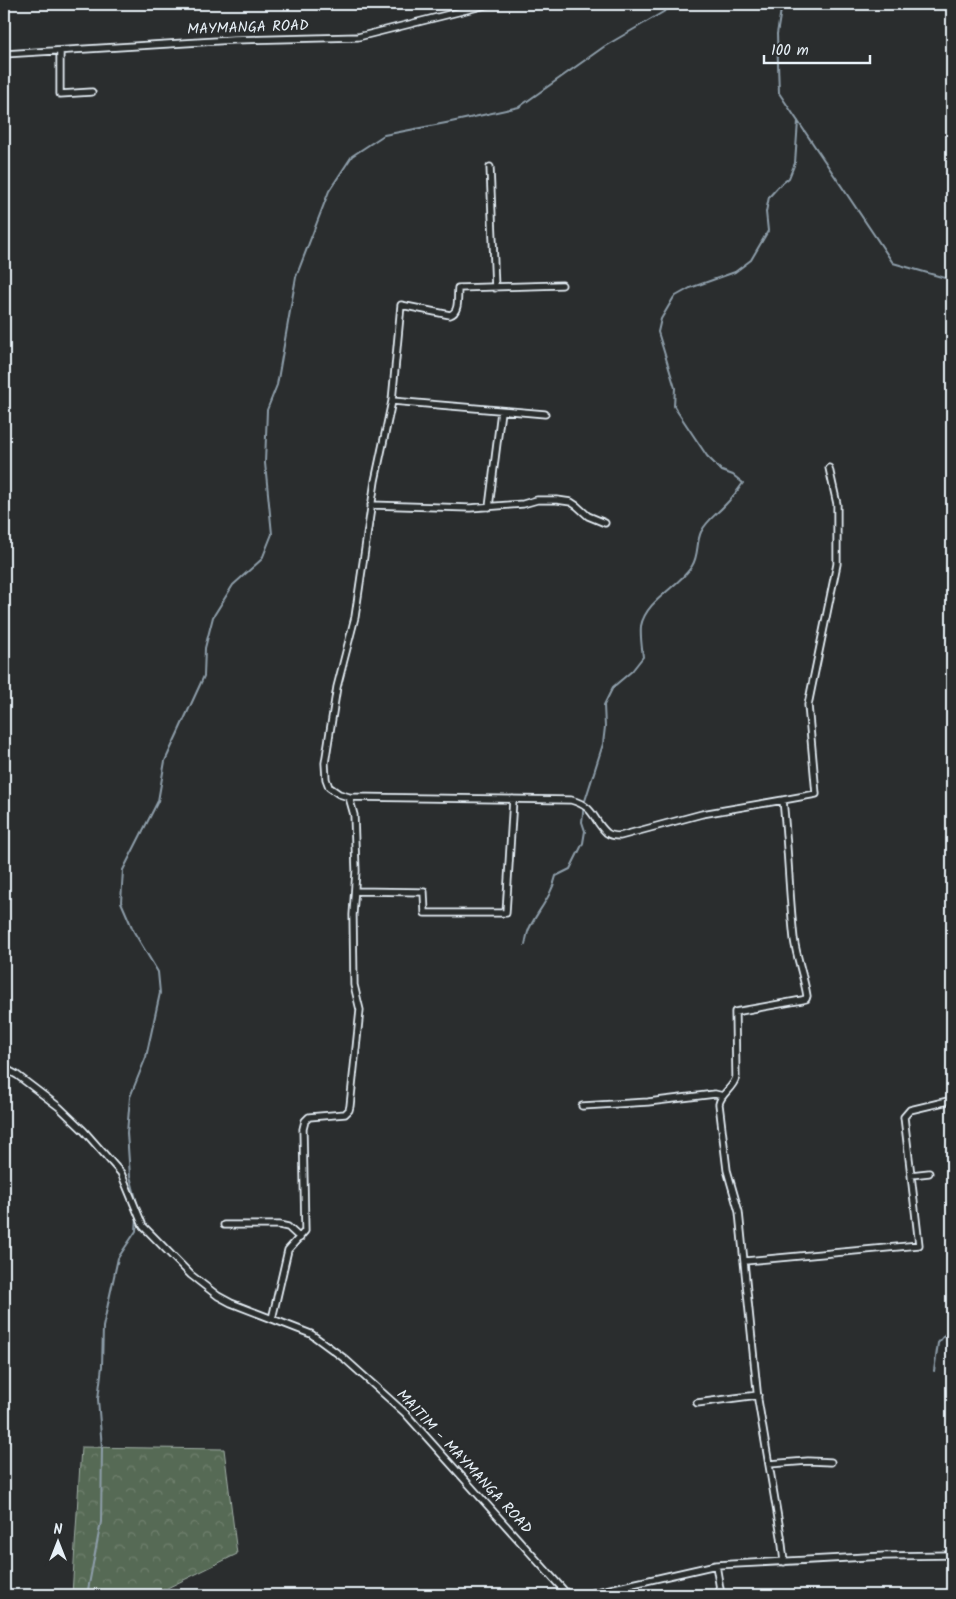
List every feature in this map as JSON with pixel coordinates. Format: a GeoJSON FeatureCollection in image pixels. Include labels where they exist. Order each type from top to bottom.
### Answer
{"type":"FeatureCollection","features":[{"type":"Feature","properties":{"kind":"street","name":"MAYMANGA ROAD"},"geometry":{"type":"LineString","coordinates":[[4,54],[224,40],[358,37],[490,4]]}},
{"type":"Feature","properties":{"kind":"street"},"geometry":{"type":"LineString","coordinates":[[60,51],[60,94],[92,92]]}},
{"type":"Feature","properties":{"kind":"street"},"geometry":{"type":"LineString","coordinates":[[490,167],[495,288]]}},
{"type":"Feature","properties":{"kind":"street"},"geometry":{"type":"LineString","coordinates":[[562,285],[458,288],[456,311],[450,315],[401,305],[392,401],[371,505],[355,617],[338,687],[325,763],[326,779],[329,787],[339,794],[349,797],[571,800],[581,803],[592,812],[608,834],[613,836],[620,836],[702,814],[816,794],[808,704],[837,564],[837,504],[829,468]]}},
{"type":"Feature","properties":{"kind":"street"},"geometry":{"type":"LineString","coordinates":[[392,401],[545,414]]}},
{"type":"Feature","properties":{"kind":"street"},"geometry":{"type":"LineString","coordinates":[[489,507],[500,411]]}},
{"type":"Feature","properties":{"kind":"street"},"geometry":{"type":"LineString","coordinates":[[371,505],[470,508],[522,504],[537,500],[557,500],[571,502],[588,516],[605,523]]}},
{"type":"Feature","properties":{"kind":"street"},"geometry":{"type":"LineString","coordinates":[[272,1319],[288,1250],[290,1245],[304,1234],[306,1226],[303,1129],[305,1121],[309,1117],[346,1114],[350,1106],[360,1010],[355,993],[353,957],[355,892],[354,815],[349,797]]}},
{"type":"Feature","properties":{"kind":"street"},"geometry":{"type":"LineString","coordinates":[[355,892],[424,892],[425,913],[506,914],[513,799]]}},
{"type":"Feature","properties":{"kind":"street"},"geometry":{"type":"LineString","coordinates":[[782,800],[788,842],[794,938],[806,999],[735,1012],[736,1077],[734,1083],[719,1104],[727,1170],[739,1212],[758,1395],[784,1562]]}},
{"type":"Feature","properties":{"kind":"street","name":"MAITIM - MAYMANGA ROAD"},"geometry":{"type":"LineString","coordinates":[[4,1068],[59,1107],[84,1131],[121,1173],[143,1226],[191,1276],[218,1296],[311,1334],[345,1359],[405,1413],[568,1595]]}},
{"type":"Feature","properties":{"kind":"street"},"geometry":{"type":"LineString","coordinates":[[582,1106],[648,1102],[714,1094],[723,1096]]}},
{"type":"Feature","properties":{"kind":"street"},"geometry":{"type":"LineString","coordinates":[[745,1261],[919,1246],[904,1117],[910,1110],[952,1100]]}},
{"type":"Feature","properties":{"kind":"street"},"geometry":{"type":"LineString","coordinates":[[911,1175],[929,1173]]}},
{"type":"Feature","properties":{"kind":"street"},"geometry":{"type":"LineString","coordinates":[[224,1225],[279,1225],[288,1227],[300,1238]]}},
{"type":"Feature","properties":{"kind":"street"},"geometry":{"type":"LineString","coordinates":[[697,1403],[758,1395]]}},
{"type":"Feature","properties":{"kind":"street"},"geometry":{"type":"LineString","coordinates":[[769,1464],[808,1461],[831,1462]]}},
{"type":"Feature","properties":{"kind":"street"},"geometry":{"type":"LineString","coordinates":[[584,1595],[716,1565],[885,1556],[952,1555]]}},
{"type":"Feature","properties":{"kind":"street"},"geometry":{"type":"LineString","coordinates":[[716,1565],[721,1595]]}},
{"type":"Feature","properties":{"kind":"green space"},"geometry":{"type":"Polygon","coordinates":[[[81,1447],[224,1449],[237,1554],[153,1595],[72,1595],[81,1447]]]}},
{"type":"Feature","properties":{"kind":"waterway"},"geometry":{"type":"LineString","coordinates":[[138,1207],[130,1176],[127,1133],[130,1097],[146,1057],[160,993],[158,972],[134,932],[121,902],[123,870],[158,801],[165,761],[204,676],[205,648],[213,617],[233,585],[262,559],[272,534],[265,463],[267,410],[277,385],[296,277],[329,191],[352,156],[384,135],[519,107],[605,46],[677,4]]}},
{"type":"Feature","properties":{"kind":"waterway"},"geometry":{"type":"LineString","coordinates":[[782,4],[777,34],[779,93],[893,263],[952,280]]}},
{"type":"Feature","properties":{"kind":"waterway"},"geometry":{"type":"LineString","coordinates":[[525,945],[529,929],[548,897],[556,876],[570,869],[583,843],[585,831],[582,822],[584,804],[603,744],[605,727],[604,705],[613,687],[632,671],[643,657],[641,626],[644,617],[656,601],[679,581],[692,566],[696,558],[699,536],[703,528],[743,483],[733,475],[722,471],[707,456],[674,406],[675,388],[658,332],[661,319],[674,297],[690,288],[735,272],[751,260],[768,231],[766,212],[769,197],[789,178],[795,163],[798,121]]}},
{"type":"Feature","properties":{"kind":"waterway"},"geometry":{"type":"LineString","coordinates":[[87,1595],[101,1522],[102,1448],[98,1399],[102,1366],[103,1327],[118,1258],[136,1231],[137,1217]]}},
{"type":"Feature","properties":{"kind":"waterway"},"geometry":{"type":"LineString","coordinates":[[934,1371],[938,1343],[952,1326]]}}]}
